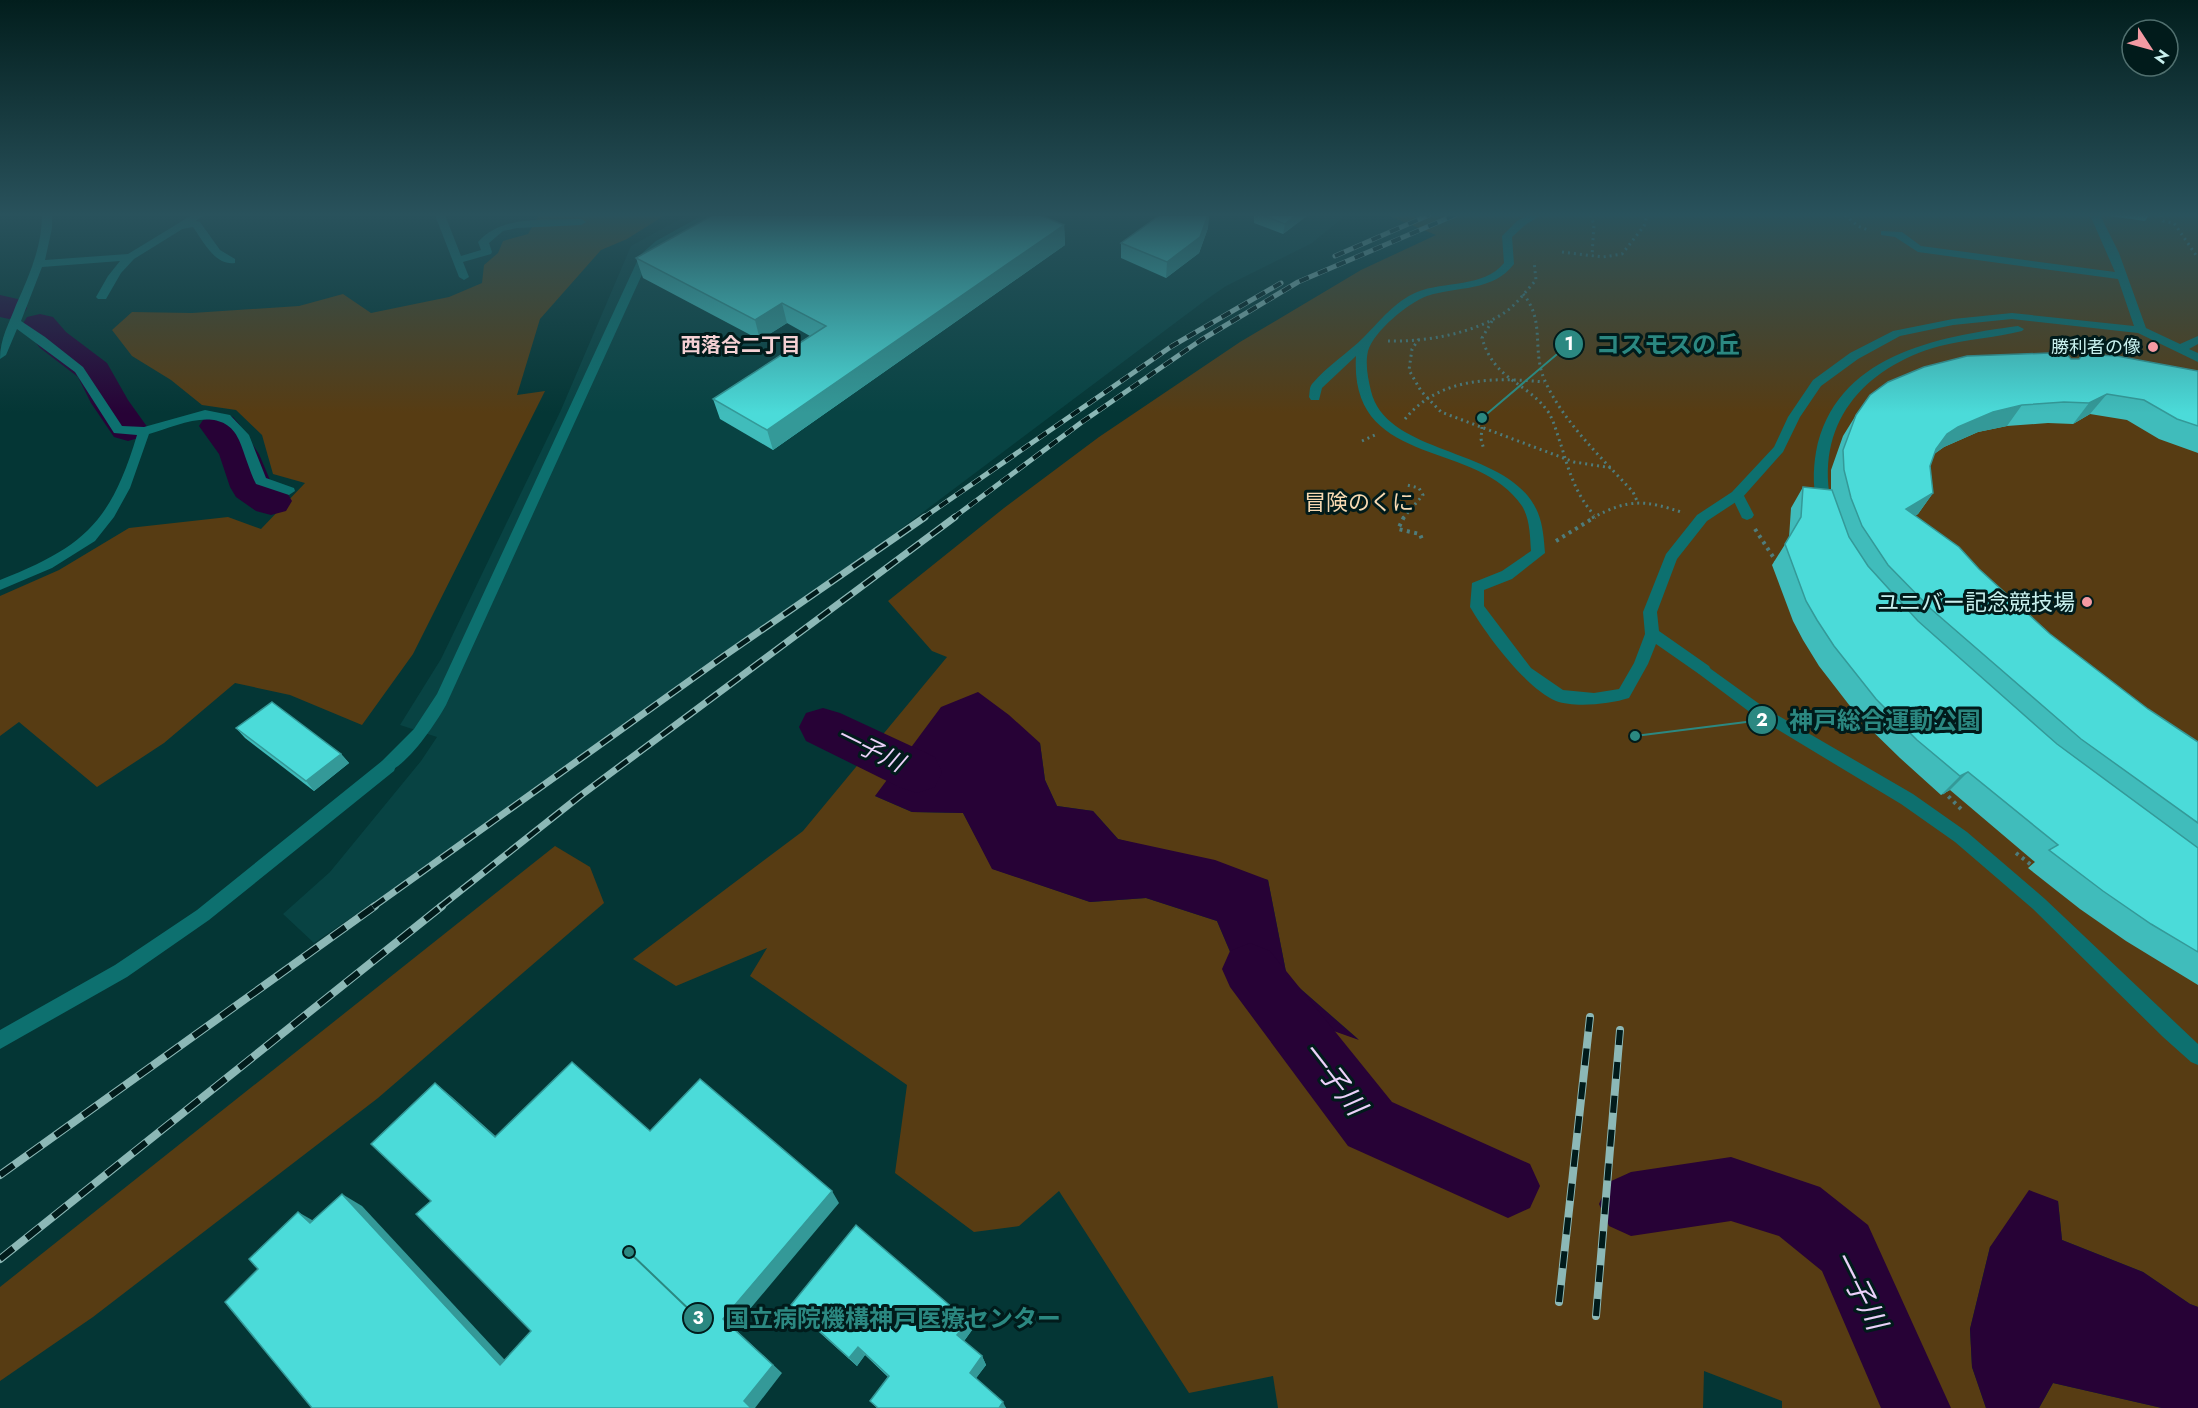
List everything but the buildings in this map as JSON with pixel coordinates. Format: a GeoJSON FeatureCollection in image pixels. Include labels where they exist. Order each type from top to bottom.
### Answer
{"type":"FeatureCollection","features":[{"type":"Feature","properties":{"kind":"street"},"geometry":{"type":"LineString","coordinates":[[0,355],[31,281]]}},
{"type":"Feature","properties":{"kind":"street"},"geometry":{"type":"LineString","coordinates":[[102,297],[110,281]]}},
{"type":"Feature","properties":{"kind":"street"},"geometry":{"type":"LineString","coordinates":[[0,1040],[121,971],[203,915],[410,746],[435,712],[444,694],[633,281]]}},
{"type":"Feature","properties":{"kind":"street"},"geometry":{"type":"LineString","coordinates":[[1478,281],[1422,294],[1375,330],[1363,349],[1362,389],[1374,414],[1390,429],[1404,437],[1482,468],[1509,484],[1526,502],[1537,531],[1538,554],[1507,575],[1477,587],[1477,607],[1526,672],[1560,696],[1594,699],[1624,694],[1641,664],[1653,634],[1650,612],[1671,557],[1702,518],[1737,495],[1779,449],[1794,417],[1817,383],[1854,356],[1897,333],[1953,322],[2012,316],[2141,330],[2198,358]]}},
{"type":"Feature","properties":{"kind":"street"},"geometry":{"type":"LineString","coordinates":[[2124,281],[2141,330]]}},
{"type":"Feature","properties":{"kind":"street"},"geometry":{"type":"LineString","coordinates":[[15,322],[41,339],[79,370],[117,430],[144,431],[205,414],[226,418],[243,435],[261,481],[289,491]]}},
{"type":"Feature","properties":{"kind":"street"},"geometry":{"type":"LineString","coordinates":[[1828,518],[1820,490],[1821,456],[1825,437],[1835,414],[1854,388],[1877,369],[1919,348],[1967,336],[2018,329]]}},
{"type":"Feature","properties":{"kind":"street"},"geometry":{"type":"LineString","coordinates":[[1315,397],[1316,387],[1370,338]]}},
{"type":"Feature","properties":{"kind":"street"},"geometry":{"type":"LineString","coordinates":[[2180,349],[2198,339]]}},
{"type":"Feature","properties":{"kind":"street"},"geometry":{"type":"LineString","coordinates":[[0,585],[22,577],[89,540],[117,504],[135,464],[144,431]]}},
{"type":"Feature","properties":{"kind":"street"},"geometry":{"type":"LineString","coordinates":[[1737,495],[1747,515]]}},
{"type":"Feature","properties":{"kind":"street"},"geometry":{"type":"LineString","coordinates":[[1653,634],[1760,712],[1907,799],[1961,837],[2039,904],[2169,1031],[2198,1056]]}},
{"type":"Feature","properties":{"kind":"path"},"geometry":{"type":"LineString","coordinates":[[1370,338],[1397,342],[1419,339],[1492,321],[1506,311],[1535,281]]}},
{"type":"Feature","properties":{"kind":"path"},"geometry":{"type":"LineString","coordinates":[[1523,294],[1534,304],[1538,320],[1535,354],[1545,382],[1574,422],[1633,492],[1638,503]]}},
{"type":"Feature","properties":{"kind":"path"},"geometry":{"type":"LineString","coordinates":[[1492,321],[1482,338],[1489,358],[1507,379],[1540,403],[1549,413],[1586,508],[1594,515]]}},
{"type":"Feature","properties":{"kind":"path"},"geometry":{"type":"LineString","coordinates":[[1419,339],[1412,349],[1408,370],[1426,397],[1441,412],[1565,459],[1612,468]]}},
{"type":"Feature","properties":{"kind":"path"},"geometry":{"type":"LineString","coordinates":[[1404,437],[1403,424],[1410,411],[1426,397],[1438,391],[1507,379],[1545,382]]}},
{"type":"Feature","properties":{"kind":"path"},"geometry":{"type":"LineString","coordinates":[[1407,485],[1419,488],[1423,495],[1405,515],[1398,530],[1420,534],[1423,542]]}},
{"type":"Feature","properties":{"kind":"path"},"geometry":{"type":"LineString","coordinates":[[1538,554],[1594,515],[1630,503],[1652,503],[1702,518]]}},
{"type":"Feature","properties":{"kind":"path"},"geometry":{"type":"LineString","coordinates":[[1747,515],[1778,564]]}},
{"type":"Feature","properties":{"kind":"path"},"geometry":{"type":"LineString","coordinates":[[1938,787],[1945,793]]}},
{"type":"Feature","properties":{"kind":"path"},"geometry":{"type":"LineString","coordinates":[[2032,865],[2040,871]]}},
{"type":"Feature","properties":{"kind":"shaded area"},"geometry":{"type":"Polygon","coordinates":[[[616,281],[1237,281],[1203,302],[810,597],[554,779],[314,943],[283,914],[330,872],[421,761],[437,737],[400,725],[441,659],[561,410],[616,281]]]}},
{"type":"Feature","properties":{"kind":"shaded area"},"geometry":{"type":"Polygon","coordinates":[[[978,692],[1009,715],[1040,743],[1045,780],[1057,806],[1093,811],[1118,839],[1215,860],[1268,880],[1287,977],[1359,1040],[1269,1008],[1234,961],[1217,921],[1146,898],[1090,902],[992,869],[963,813],[912,812],[875,796],[941,707],[978,692]]]}},
{"type":"Feature","properties":{"kind":"shaded area"},"geometry":{"type":"Polygon","coordinates":[[[2029,1190],[2058,1201],[2062,1240],[2143,1272],[2198,1307],[2198,1408],[2162,1408],[2053,1383],[2039,1408],[1986,1408],[1972,1367],[1970,1329],[1990,1247],[2029,1190]]]}},
{"type":"Feature","properties":{"kind":"green space"},"geometry":{"type":"Polygon","coordinates":[[[482,281],[574,281],[540,319],[517,395],[545,391],[413,654],[362,725],[290,695],[235,683],[164,743],[97,787],[19,722],[0,736],[0,596],[59,570],[129,528],[228,517],[261,529],[305,483],[273,474],[262,435],[236,410],[202,405],[171,380],[132,356],[112,330],[132,312],[192,313],[299,306],[343,294],[371,313],[449,297],[482,283],[482,281]]]}},
{"type":"Feature","properties":{"kind":"green space","name":"冒険のくに"},"geometry":{"type":"Polygon","coordinates":[[[1343,281],[2198,281],[2198,1307],[2143,1272],[2062,1240],[2058,1201],[1990,1247],[1970,1329],[1972,1367],[1986,1408],[1782,1408],[1782,1401],[1704,1371],[1703,1408],[1278,1408],[1273,1376],[1189,1393],[1059,1191],[1019,1226],[974,1232],[895,1173],[907,1085],[750,976],[767,948],[676,986],[633,959],[803,831],[947,657],[932,651],[888,601],[1004,508],[1099,437],[1240,342],[1343,281]],[[1040,743],[875,796],[912,812],[963,813],[993,869],[1090,902],[1146,898],[1217,921],[1234,961],[1269,1008],[1358,1039],[1287,977],[1268,880],[1118,839],[1093,811],[1057,806],[1045,780],[1040,743]]]}},
{"type":"Feature","properties":{"kind":"green space"},"geometry":{"type":"Polygon","coordinates":[[[555,846],[590,867],[604,903],[378,1098],[93,1317],[0,1381],[0,1287],[555,846]]]}},
{"type":"Feature","properties":{"kind":"green space"},"geometry":{"type":"Polygon","coordinates":[[[2053,1383],[2162,1408],[2039,1408],[2053,1383]]]}},
{"type":"Feature","properties":{"kind":"waterway","name":"一子川"},"geometry":{"type":"LineString","coordinates":[[0,306],[9,308]]}},
{"type":"Feature","properties":{"kind":"waterway","name":"一子川"},"geometry":{"type":"LineString","coordinates":[[40,325],[53,340],[94,371],[110,403],[128,428]]}},
{"type":"Feature","properties":{"kind":"waterway","name":"一子川"},"geometry":{"type":"LineString","coordinates":[[219,426],[239,454],[251,487],[271,501]]}},
{"type":"Feature","properties":{"kind":"waterway","name":"一子川"},"geometry":{"type":"LineString","coordinates":[[823,727],[917,772]]}},
{"type":"Feature","properties":{"kind":"waterway","name":"一子川"},"geometry":{"type":"LineString","coordinates":[[1250,969],[1370,1124],[1508,1186]]}},
{"type":"Feature","properties":{"kind":"waterway","name":"一子川"},"geometry":{"type":"LineString","coordinates":[[1631,1204],[1731,1189],[1797,1210],[1845,1248],[1916,1408]]}},
{"type":"Feature","properties":{"kind":"railway"},"geometry":{"type":"LineString","coordinates":[[953,518],[1082,422],[1201,340],[1301,281]]}},
{"type":"Feature","properties":{"kind":"railway"},"geometry":{"type":"LineString","coordinates":[[923,518],[1172,346],[1281,283]]}},
{"type":"Feature","properties":{"kind":"railway"},"geometry":{"type":"LineString","coordinates":[[373,907],[724,656],[925,517]]}},
{"type":"Feature","properties":{"kind":"railway"},"geometry":{"type":"LineString","coordinates":[[440,907],[580,796],[955,517]]}},
{"type":"Feature","properties":{"kind":"railway"},"geometry":{"type":"LineString","coordinates":[[0,1175],[375,906]]}},
{"type":"Feature","properties":{"kind":"railway"},"geometry":{"type":"LineString","coordinates":[[0,1259],[442,906]]}},
{"type":"Feature","properties":{"kind":"railway"},"geometry":{"type":"LineString","coordinates":[[1559,1302],[1590,1017]]}},
{"type":"Feature","properties":{"kind":"railway"},"geometry":{"type":"LineString","coordinates":[[1596,1316],[1620,1030]]}},
{"type":"Feature","properties":{"kind":"place","name":"勝利者の像"},"geometry":{"type":"Point","coordinates":[2153,347]}},
{"type":"Feature","properties":{"kind":"place","name":"コスモスの丘"},"geometry":{"type":"Point","coordinates":[1482,418]}},
{"type":"Feature","properties":{"kind":"place","name":"ユニバー記念競技場"},"geometry":{"type":"Point","coordinates":[2087,602]}},
{"type":"Feature","properties":{"kind":"place","name":"神戸総合運動公園"},"geometry":{"type":"Point","coordinates":[1635,736]}},
{"type":"Feature","properties":{"kind":"place","name":"国立病院機構神戸医療センター"},"geometry":{"type":"Point","coordinates":[629,1252]}},
{"type":"Feature","properties":{"kind":"district","name":"西落合二丁目"},"geometry":{"type":"Point","coordinates":[741,345]}}]}
